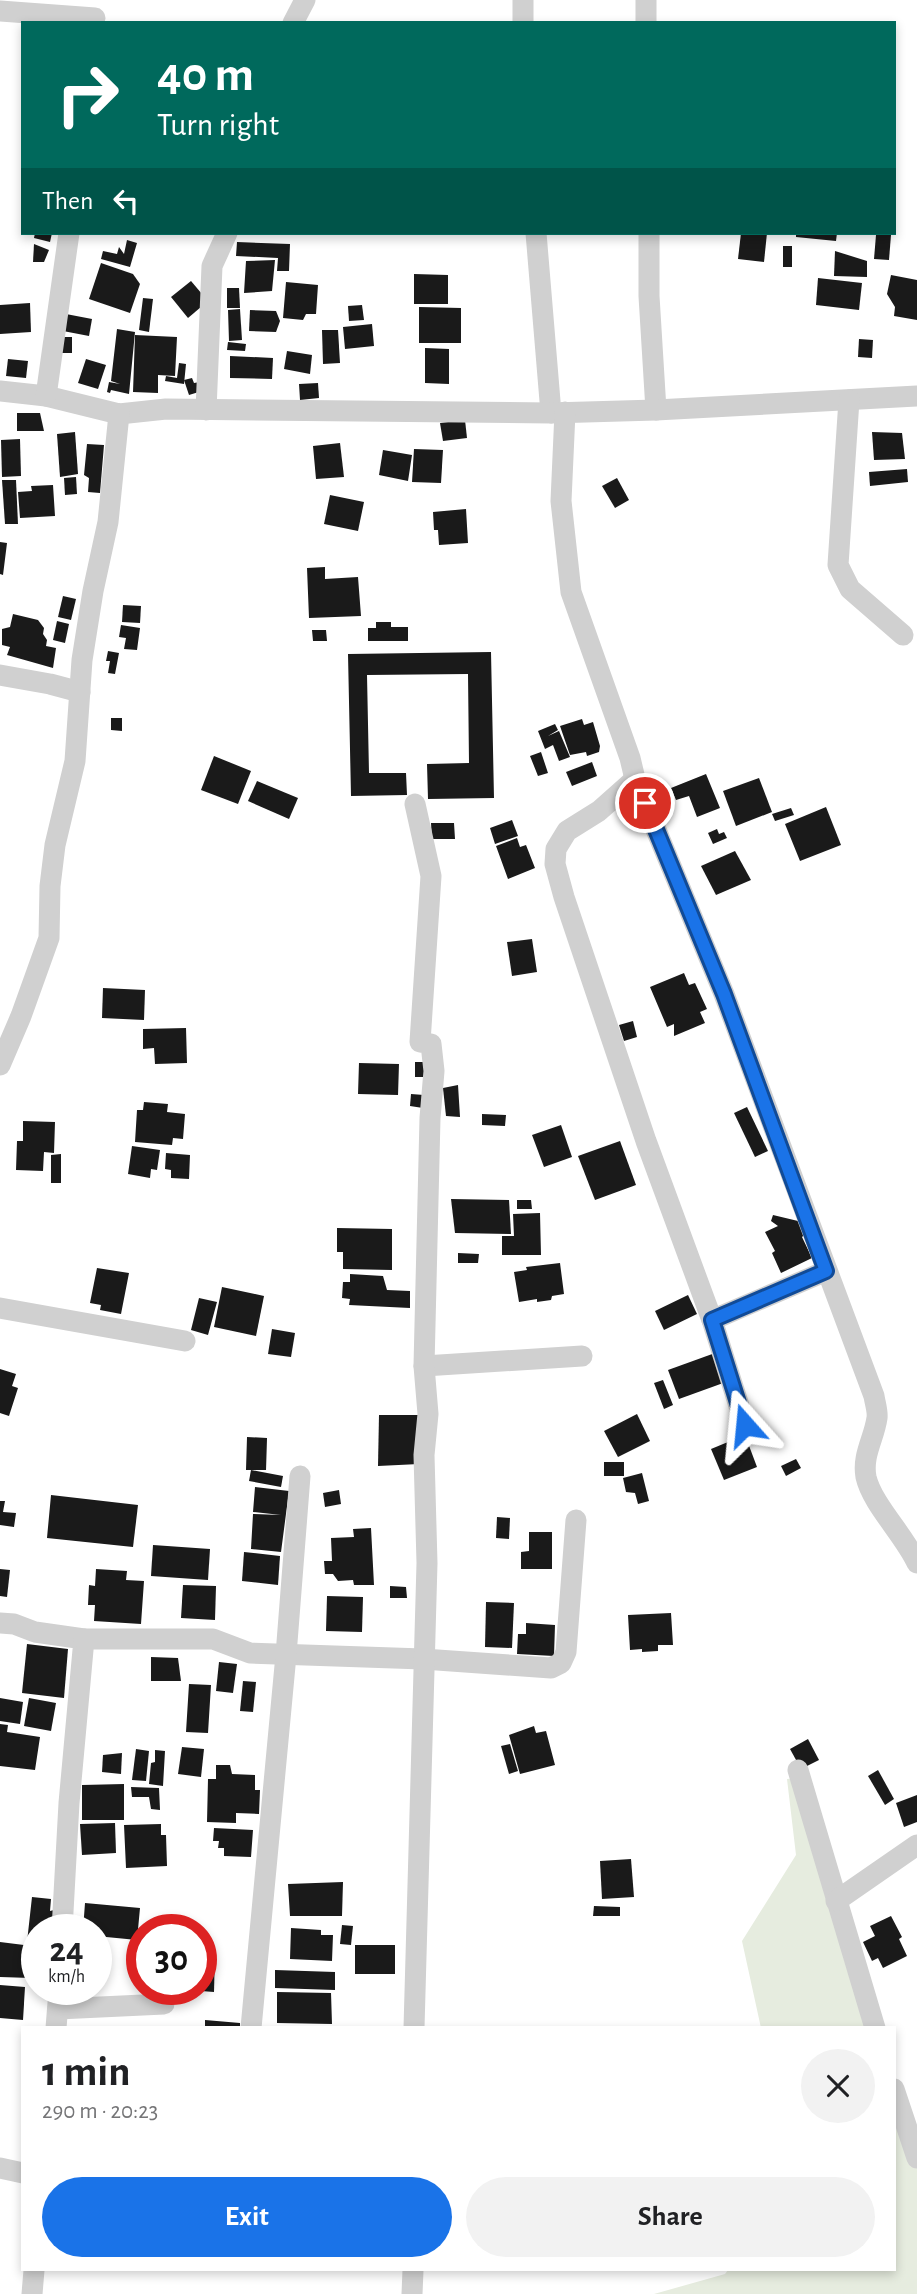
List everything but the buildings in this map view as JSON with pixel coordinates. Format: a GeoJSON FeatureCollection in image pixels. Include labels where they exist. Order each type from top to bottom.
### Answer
{"type":"FeatureCollection","features":[{"type":"Feature","properties":{"kind":"street"},"geometry":{"type":"LineString","coordinates":[[294,21],[305,0]]}},
{"type":"Feature","properties":{"kind":"street"},"geometry":{"type":"LineString","coordinates":[[523,0],[523,21]]}},
{"type":"Feature","properties":{"kind":"street"},"geometry":{"type":"LineString","coordinates":[[646,0],[646,21]]}},
{"type":"Feature","properties":{"kind":"street"},"geometry":{"type":"LineString","coordinates":[[0,11],[97,13]]}},
{"type":"Feature","properties":{"kind":"street"},"geometry":{"type":"LineString","coordinates":[[46,396],[69,235]]}},
{"type":"Feature","properties":{"kind":"street"},"geometry":{"type":"LineString","coordinates":[[206,410],[212,266],[226,235]]}},
{"type":"Feature","properties":{"kind":"street"},"geometry":{"type":"LineString","coordinates":[[536,235],[558,412],[561,501],[571,592],[635,779],[724,994],[874,1396],[877,1416],[866,1455],[866,1478],[917,1563]]}},
{"type":"Feature","properties":{"kind":"street"},"geometry":{"type":"LineString","coordinates":[[649,235],[649,296],[656,410]]}},
{"type":"Feature","properties":{"kind":"street"},"geometry":{"type":"LineString","coordinates":[[0,391],[46,396],[119,414],[166,409],[558,412],[656,410],[917,396]]}},
{"type":"Feature","properties":{"kind":"street"},"geometry":{"type":"LineString","coordinates":[[849,400],[838,565],[849,589],[903,635]]}},
{"type":"Feature","properties":{"kind":"street"},"geometry":{"type":"LineString","coordinates":[[0,1065],[49,938],[50,886],[55,845],[75,761],[82,660],[108,522],[119,414]]}},
{"type":"Feature","properties":{"kind":"street"},"geometry":{"type":"LineString","coordinates":[[0,675],[80,692]]}},
{"type":"Feature","properties":{"kind":"street"},"geometry":{"type":"LineString","coordinates":[[635,779],[599,811],[568,831],[556,849],[555,864],[646,1141],[712,1320],[745,1425]]}},
{"type":"Feature","properties":{"kind":"street"},"geometry":{"type":"LineString","coordinates":[[414,2026],[427,1563],[424,1455],[428,1414],[424,1366],[430,1118],[434,1071],[431,1044],[421,1042],[431,876],[415,804]]}},
{"type":"Feature","properties":{"kind":"street"},"geometry":{"type":"LineString","coordinates":[[712,1320],[826,1271]]}},
{"type":"Feature","properties":{"kind":"street"},"geometry":{"type":"LineString","coordinates":[[0,1308],[186,1341]]}},
{"type":"Feature","properties":{"kind":"street"},"geometry":{"type":"LineString","coordinates":[[424,1366],[582,1356]]}},
{"type":"Feature","properties":{"kind":"street"},"geometry":{"type":"LineString","coordinates":[[251,2026],[300,1476]]}},
{"type":"Feature","properties":{"kind":"street"},"geometry":{"type":"LineString","coordinates":[[0,1623],[14,1623],[35,1632],[84,1639],[213,1639],[250,1653],[423,1659],[551,1668],[561,1663],[566,1652],[576,1520]]}},
{"type":"Feature","properties":{"kind":"street"},"geometry":{"type":"LineString","coordinates":[[63,1914],[69,1803],[84,1639]]}},
{"type":"Feature","properties":{"kind":"street"},"geometry":{"type":"LineString","coordinates":[[798,1770],[874,2026]]}},
{"type":"Feature","properties":{"kind":"street"},"geometry":{"type":"LineString","coordinates":[[836,1901],[917,1845]]}},
{"type":"Feature","properties":{"kind":"street"},"geometry":{"type":"LineString","coordinates":[[58,2009],[143,2005]]}},
{"type":"Feature","properties":{"kind":"street"},"geometry":{"type":"LineString","coordinates":[[896,2095],[917,2158]]}},
{"type":"Feature","properties":{"kind":"street"},"geometry":{"type":"LineString","coordinates":[[0,2168],[21,2173]]}},
{"type":"Feature","properties":{"kind":"street"},"geometry":{"type":"LineString","coordinates":[[32,2294],[34,2271]]}},
{"type":"Feature","properties":{"kind":"street"},"geometry":{"type":"LineString","coordinates":[[412,2294],[413,2271]]}},
{"type":"Feature","properties":{"kind":"shaded area"},"geometry":{"type":"Polygon","coordinates":[[[800,1778],[874,2026],[761,2026],[742,1941],[796,1855],[787,1779],[800,1778]]]}},
{"type":"Feature","properties":{"kind":"shaded area"},"geometry":{"type":"Polygon","coordinates":[[[896,2095],[917,2158],[917,2294],[654,2294],[725,2274],[727,2271],[896,2271],[896,2095]]]}},
{"type":"Feature","properties":{"kind":"route"},"geometry":{"type":"LineString","coordinates":[[645,803],[724,994],[826,1271],[712,1320],[745,1425]]}}]}
